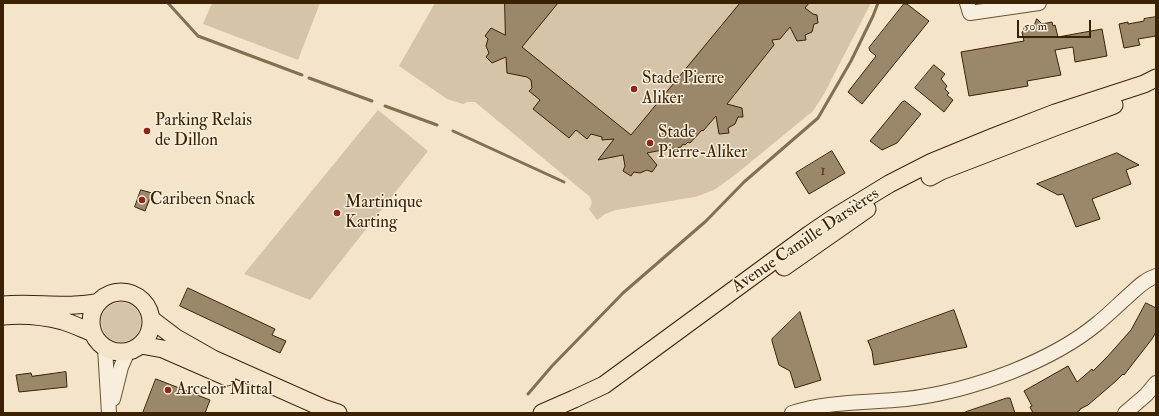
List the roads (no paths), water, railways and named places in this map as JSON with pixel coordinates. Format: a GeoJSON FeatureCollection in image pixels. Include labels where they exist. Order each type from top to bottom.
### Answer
{"type":"FeatureCollection","features":[{"type":"Feature","properties":{"kind":"main road","name":"Avenue Camille Darsières"},"geometry":{"type":"LineString","coordinates":[[542,413],[574,400],[604,385],[823,225],[889,184],[932,162],[993,137],[1055,113],[1144,84],[1156,78]]}},
{"type":"Feature","properties":{"kind":"main road","name":"Avenue Camille Darsières"},"geometry":{"type":"LineString","coordinates":[[571,413],[612,392],[766,280],[876,203],[941,171],[1156,89]]}},
{"type":"Feature","properties":{"kind":"main road"},"geometry":{"type":"LineString","coordinates":[[135,348],[147,337],[150,329],[151,319],[146,305],[139,298],[120,292],[105,297],[94,309],[91,325],[96,338],[105,348],[120,352],[135,348],[163,349],[306,413]]}},
{"type":"Feature","properties":{"kind":"main road"},"geometry":{"type":"LineString","coordinates":[[3,305],[20,304],[71,306],[87,305],[99,302]]}},
{"type":"Feature","properties":{"kind":"main road"},"geometry":{"type":"LineString","coordinates":[[3,316],[17,315],[52,318],[65,321],[93,333]]}},
{"type":"Feature","properties":{"kind":"main road"},"geometry":{"type":"LineString","coordinates":[[151,319],[176,338],[213,359],[323,408],[338,413]]}},
{"type":"Feature","properties":{"kind":"street"},"geometry":{"type":"LineString","coordinates":[[968,8],[1039,3]]}},
{"type":"Feature","properties":{"kind":"street"},"geometry":{"type":"LineString","coordinates":[[792,413],[803,409],[838,403],[904,399],[936,395],[985,382],[1036,361],[1077,339],[1097,324],[1144,281],[1156,276]]}},
{"type":"Feature","properties":{"kind":"street"},"geometry":{"type":"LineString","coordinates":[[105,348],[109,413]]}},
{"type":"Feature","properties":{"kind":"street"},"geometry":{"type":"LineString","coordinates":[[109,413],[121,367],[135,348]]}},
{"type":"Feature","properties":{"kind":"street"},"geometry":{"type":"LineString","coordinates":[[1125,413],[1146,395],[1156,383]]}},
{"type":"Feature","properties":{"kind":"waterway"},"geometry":{"type":"LineString","coordinates":[[168,3],[198,36],[302,75]]}},
{"type":"Feature","properties":{"kind":"waterway"},"geometry":{"type":"LineString","coordinates":[[528,394],[552,366],[623,293],[706,221],[744,182],[818,118],[851,61],[878,3]]}},
{"type":"Feature","properties":{"kind":"waterway"},"geometry":{"type":"LineString","coordinates":[[309,78],[372,101]]}},
{"type":"Feature","properties":{"kind":"waterway"},"geometry":{"type":"LineString","coordinates":[[385,106],[437,125]]}},
{"type":"Feature","properties":{"kind":"waterway"},"geometry":{"type":"LineString","coordinates":[[453,131],[564,182]]}},
{"type":"Feature","properties":{"kind":"place","name":"Stade Pierre Aliker"},"geometry":{"type":"Point","coordinates":[634,89]}},
{"type":"Feature","properties":{"kind":"place","name":"Parking Relais de Dillon"},"geometry":{"type":"Point","coordinates":[147,131]}},
{"type":"Feature","properties":{"kind":"place","name":"Stade Pierre-Aliker"},"geometry":{"type":"Point","coordinates":[650,143]}},
{"type":"Feature","properties":{"kind":"place","name":"Caribeen Snack"},"geometry":{"type":"Point","coordinates":[142,200]}},
{"type":"Feature","properties":{"kind":"place","name":"Martinique Karting"},"geometry":{"type":"Point","coordinates":[337,213]}},
{"type":"Feature","properties":{"kind":"place","name":"Arcelor Mittal"},"geometry":{"type":"Point","coordinates":[168,390]}}]}
